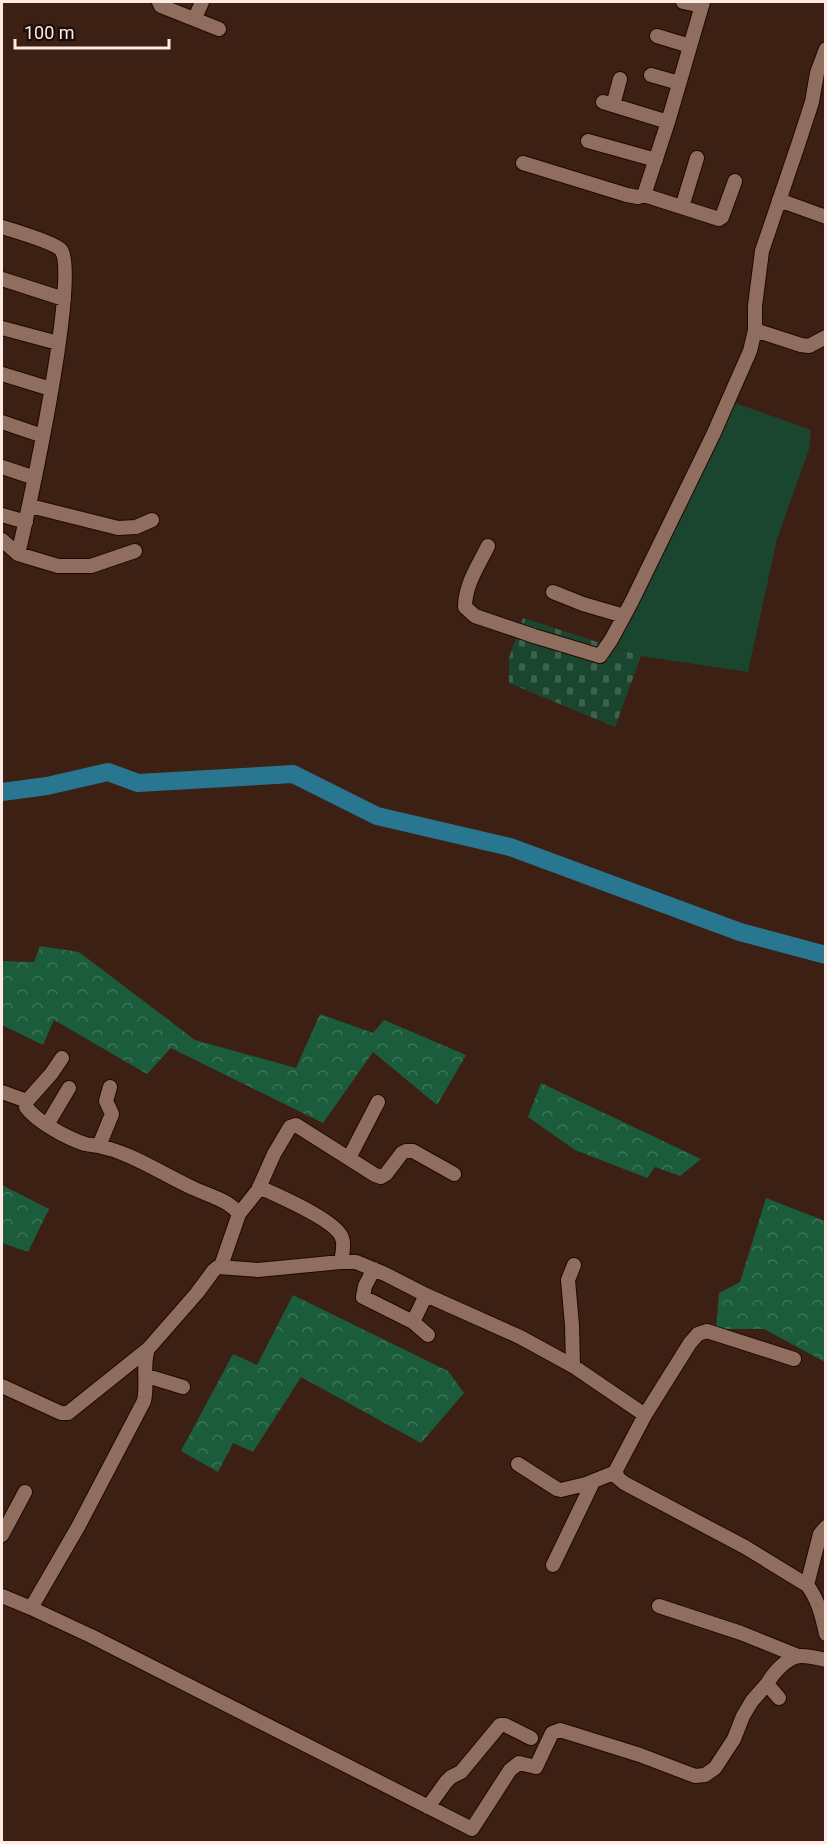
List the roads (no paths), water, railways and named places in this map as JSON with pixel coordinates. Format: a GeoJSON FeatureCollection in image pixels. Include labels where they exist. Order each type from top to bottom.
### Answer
{"type":"FeatureCollection","features":[{"type":"Feature","properties":{"kind":"street"},"geometry":{"type":"LineString","coordinates":[[159,2],[161,6],[219,29]]}},
{"type":"Feature","properties":{"kind":"street"},"geometry":{"type":"LineString","coordinates":[[195,18],[202,2]]}},
{"type":"Feature","properties":{"kind":"street"},"geometry":{"type":"LineString","coordinates":[[644,195],[703,4],[682,2]]}},
{"type":"Feature","properties":{"kind":"street"},"geometry":{"type":"LineString","coordinates":[[657,36],[690,46]]}},
{"type":"Feature","properties":{"kind":"street"},"geometry":{"type":"LineString","coordinates":[[488,546],[471,578],[465,597],[465,607],[475,616],[600,656],[624,616],[713,435],[750,351],[762,251],[812,102],[817,73],[825,50]]}},
{"type":"Feature","properties":{"kind":"street"},"geometry":{"type":"LineString","coordinates":[[651,75],[679,83]]}},
{"type":"Feature","properties":{"kind":"street"},"geometry":{"type":"LineString","coordinates":[[620,79],[608,104],[668,122]]}},
{"type":"Feature","properties":{"kind":"street"},"geometry":{"type":"LineString","coordinates":[[588,141],[656,160]]}},
{"type":"Feature","properties":{"kind":"street"},"geometry":{"type":"LineString","coordinates":[[682,207],[697,158]]}},
{"type":"Feature","properties":{"kind":"street"},"geometry":{"type":"LineString","coordinates":[[524,163],[627,195],[638,197],[644,195],[717,219],[721,218],[735,180]]}},
{"type":"Feature","properties":{"kind":"street"},"geometry":{"type":"LineString","coordinates":[[779,200],[825,217]]}},
{"type":"Feature","properties":{"kind":"street"},"geometry":{"type":"LineString","coordinates":[[2,227],[57,246],[65,259],[64,299],[51,389],[30,506],[18,554]]}},
{"type":"Feature","properties":{"kind":"street"},"geometry":{"type":"LineString","coordinates":[[2,279],[64,299]]}},
{"type":"Feature","properties":{"kind":"street"},"geometry":{"type":"LineString","coordinates":[[2,328],[58,343]]}},
{"type":"Feature","properties":{"kind":"street"},"geometry":{"type":"LineString","coordinates":[[754,330],[808,346],[825,337]]}},
{"type":"Feature","properties":{"kind":"street"},"geometry":{"type":"LineString","coordinates":[[2,374],[51,389]]}},
{"type":"Feature","properties":{"kind":"street"},"geometry":{"type":"LineString","coordinates":[[2,422],[43,436]]}},
{"type":"Feature","properties":{"kind":"street"},"geometry":{"type":"LineString","coordinates":[[2,467],[35,478]]}},
{"type":"Feature","properties":{"kind":"street"},"geometry":{"type":"LineString","coordinates":[[30,506],[118,528],[136,527],[152,520]]}},
{"type":"Feature","properties":{"kind":"street"},"geometry":{"type":"LineString","coordinates":[[2,515],[26,522]]}},
{"type":"Feature","properties":{"kind":"street"},"geometry":{"type":"LineString","coordinates":[[2,540],[18,554],[58,566],[91,566],[135,551]]}},
{"type":"Feature","properties":{"kind":"street"},"geometry":{"type":"LineString","coordinates":[[553,592],[624,616]]}},
{"type":"Feature","properties":{"kind":"street"},"geometry":{"type":"LineString","coordinates":[[62,1058],[27,1101],[26,1107],[30,1113],[47,1125],[85,1144],[129,1156],[196,1190],[226,1202],[239,1214]]}},
{"type":"Feature","properties":{"kind":"street"},"geometry":{"type":"LineString","coordinates":[[99,1146],[112,1114],[106,1101],[110,1087]]}},
{"type":"Feature","properties":{"kind":"street"},"geometry":{"type":"LineString","coordinates":[[47,1125],[69,1088]]}},
{"type":"Feature","properties":{"kind":"street"},"geometry":{"type":"LineString","coordinates":[[2,1092],[27,1101]]}},
{"type":"Feature","properties":{"kind":"street"},"geometry":{"type":"LineString","coordinates":[[349,1158],[378,1102]]}},
{"type":"Feature","properties":{"kind":"street"},"geometry":{"type":"LineString","coordinates":[[221,1266],[239,1214],[259,1187],[274,1154],[293,1125],[305,1130],[381,1177],[406,1150],[413,1151],[454,1174]]}},
{"type":"Feature","properties":{"kind":"street"},"geometry":{"type":"LineString","coordinates":[[259,1187],[309,1212],[339,1231],[344,1243],[341,1262]]}},
{"type":"Feature","properties":{"kind":"street"},"geometry":{"type":"LineString","coordinates":[[2,1386],[61,1413],[68,1413],[148,1349],[214,1270],[221,1266],[258,1270],[356,1262],[520,1337],[573,1366],[645,1415]]}},
{"type":"Feature","properties":{"kind":"street"},"geometry":{"type":"LineString","coordinates":[[573,1366],[568,1280],[574,1264]]}},
{"type":"Feature","properties":{"kind":"street"},"geometry":{"type":"LineString","coordinates":[[374,1269],[365,1286],[363,1297],[413,1322],[428,1335]]}},
{"type":"Feature","properties":{"kind":"street"},"geometry":{"type":"LineString","coordinates":[[413,1322],[426,1295]]}},
{"type":"Feature","properties":{"kind":"street"},"geometry":{"type":"LineString","coordinates":[[518,1464],[557,1489],[567,1489],[593,1482],[616,1472],[645,1415],[690,1342],[698,1334],[707,1331],[794,1359]]}},
{"type":"Feature","properties":{"kind":"street"},"geometry":{"type":"LineString","coordinates":[[31,1608],[68,1545],[144,1401],[148,1349]]}},
{"type":"Feature","properties":{"kind":"street"},"geometry":{"type":"LineString","coordinates":[[147,1376],[183,1386]]}},
{"type":"Feature","properties":{"kind":"street"},"geometry":{"type":"LineString","coordinates":[[616,1472],[617,1477],[624,1483],[745,1547],[807,1586],[814,1594],[825,1634]]}},
{"type":"Feature","properties":{"kind":"street"},"geometry":{"type":"LineString","coordinates":[[553,1565],[593,1482]]}},
{"type":"Feature","properties":{"kind":"street"},"geometry":{"type":"LineString","coordinates":[[2,1535],[25,1492]]}},
{"type":"Feature","properties":{"kind":"street"},"geometry":{"type":"LineString","coordinates":[[807,1586],[820,1534],[825,1527]]}},
{"type":"Feature","properties":{"kind":"street"},"geometry":{"type":"LineString","coordinates":[[2,1596],[91,1636],[472,1829],[510,1770],[519,1763],[536,1767],[552,1734],[560,1730],[640,1755],[695,1776],[705,1775],[715,1768],[734,1739],[752,1701],[776,1672],[798,1656]]}},
{"type":"Feature","properties":{"kind":"street"},"geometry":{"type":"LineString","coordinates":[[659,1606],[741,1633],[798,1656],[825,1660]]}},
{"type":"Feature","properties":{"kind":"street"},"geometry":{"type":"LineString","coordinates":[[767,1684],[779,1698]]}},
{"type":"Feature","properties":{"kind":"street"},"geometry":{"type":"LineString","coordinates":[[428,1807],[446,1782],[461,1773],[500,1725],[505,1725],[531,1738]]}},
{"type":"Feature","properties":{"kind":"waterway"},"geometry":{"type":"LineString","coordinates":[[2,792],[47,786],[108,772],[138,783],[293,774],[377,816],[510,847],[740,932],[826,955]]}}]}
